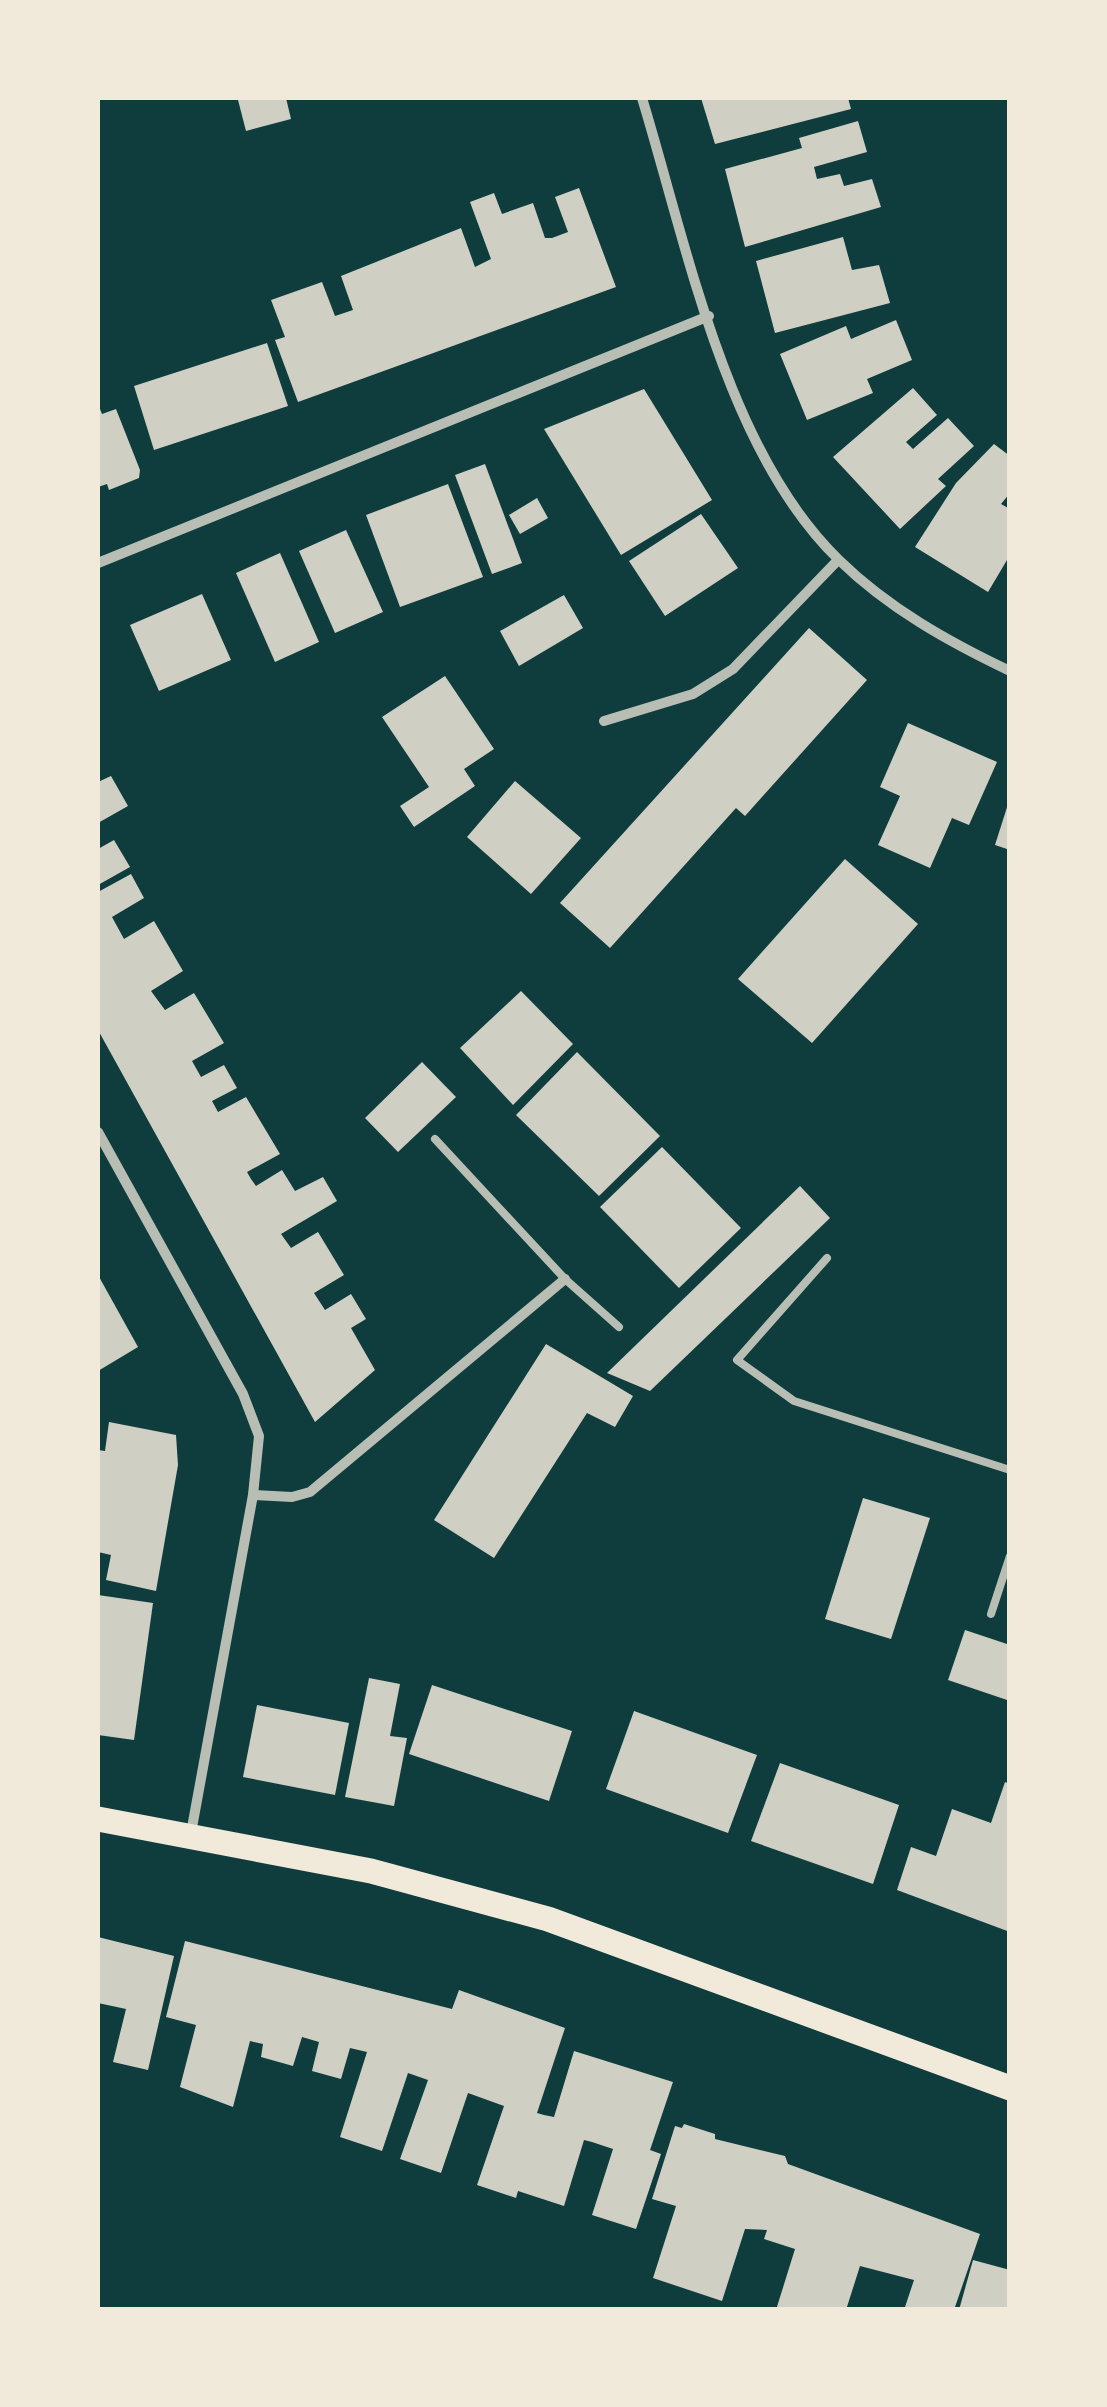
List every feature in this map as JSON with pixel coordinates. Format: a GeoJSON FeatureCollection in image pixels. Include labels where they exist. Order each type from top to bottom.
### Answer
{"type":"FeatureCollection","features":[{"type":"Feature","properties":{"kind":"main road"},"geometry":{"type":"LineString","coordinates":[[98,1819],[372,1872],[548,1919],[1010,2088]]}},
{"type":"Feature","properties":{"kind":"street"},"geometry":{"type":"LineString","coordinates":[[642,98],[740,414],[770,473],[838,560],[909,616],[1010,672]]}},
{"type":"Feature","properties":{"kind":"street"},"geometry":{"type":"LineString","coordinates":[[98,563],[709,316]]}},
{"type":"Feature","properties":{"kind":"street"},"geometry":{"type":"LineString","coordinates":[[604,721],[693,694],[733,670],[838,560]]}},
{"type":"Feature","properties":{"kind":"street"},"geometry":{"type":"LineString","coordinates":[[98,1132],[243,1394],[259,1436],[191,1834]]}},
{"type":"Feature","properties":{"kind":"street"},"geometry":{"type":"LineString","coordinates":[[252,1494],[292,1497],[310,1492],[565,1279]]}},
{"type":"Feature","properties":{"kind":"lane"},"geometry":{"type":"LineString","coordinates":[[435,1139],[565,1279],[619,1327]]}},
{"type":"Feature","properties":{"kind":"lane"},"geometry":{"type":"LineString","coordinates":[[828,1258],[737,1360],[794,1401],[1010,1470]]}},
{"type":"Feature","properties":{"kind":"lane"},"geometry":{"type":"LineString","coordinates":[[991,1614],[1010,1556]]}},
{"type":"Feature","properties":{"kind":"building"},"geometry":{"type":"Polygon","coordinates":[[[286,98],[291,119],[246,131],[238,100],[286,98]]]}},
{"type":"Feature","properties":{"kind":"building"},"geometry":{"type":"Polygon","coordinates":[[[701,98],[848,98],[851,109],[715,144],[701,98]]]}},
{"type":"Feature","properties":{"kind":"building"},"geometry":{"type":"Polygon","coordinates":[[[858,121],[867,152],[814,167],[817,179],[840,174],[844,186],[872,179],[881,207],[745,247],[725,169],[802,148],[799,138],[858,121]]]}},
{"type":"Feature","properties":{"kind":"building"},"geometry":{"type":"Polygon","coordinates":[[[579,188],[616,287],[298,402],[275,340],[285,337],[271,300],[322,282],[335,316],[353,310],[341,276],[461,228],[475,267],[491,259],[470,202],[494,193],[502,214],[533,203],[545,238],[552,238],[568,232],[555,197],[579,188]]]}},
{"type":"Feature","properties":{"kind":"building"},"geometry":{"type":"Polygon","coordinates":[[[843,237],[852,270],[879,265],[890,303],[775,333],[756,261],[843,237]]]}},
{"type":"Feature","properties":{"kind":"building"},"geometry":{"type":"Polygon","coordinates":[[[896,320],[912,360],[867,379],[873,393],[807,420],[780,354],[846,326],[851,339],[896,320]]]}},
{"type":"Feature","properties":{"kind":"building"},"geometry":{"type":"Polygon","coordinates":[[[267,343],[288,406],[154,450],[134,386],[267,343]]]}},
{"type":"Feature","properties":{"kind":"building"},"geometry":{"type":"Polygon","coordinates":[[[913,388],[937,415],[906,442],[913,449],[948,418],[974,446],[938,479],[946,486],[900,529],[833,457],[913,388]]]}},
{"type":"Feature","properties":{"kind":"building"},"geometry":{"type":"Polygon","coordinates":[[[644,389],[712,500],[621,555],[544,429],[644,389]]]}},
{"type":"Feature","properties":{"kind":"building"},"geometry":{"type":"Polygon","coordinates":[[[98,404],[102,414],[116,409],[140,470],[139,478],[109,490],[107,484],[98,487],[98,404]]]}},
{"type":"Feature","properties":{"kind":"building"},"geometry":{"type":"Polygon","coordinates":[[[994,444],[1010,456],[1010,493],[1001,504],[1010,509],[1010,555],[988,592],[915,547],[956,483],[994,444]]]}},
{"type":"Feature","properties":{"kind":"building"},"geometry":{"type":"Polygon","coordinates":[[[485,464],[522,563],[492,574],[455,475],[485,464]]]}},
{"type":"Feature","properties":{"kind":"building"},"geometry":{"type":"Polygon","coordinates":[[[448,484],[483,577],[400,607],[366,515],[448,484]]]}},
{"type":"Feature","properties":{"kind":"building"},"geometry":{"type":"Polygon","coordinates":[[[537,498],[548,518],[520,534],[509,515],[537,498]]]}},
{"type":"Feature","properties":{"kind":"building"},"geometry":{"type":"Polygon","coordinates":[[[701,514],[738,568],[665,616],[629,561],[701,514]]]}},
{"type":"Feature","properties":{"kind":"building"},"geometry":{"type":"Polygon","coordinates":[[[346,530],[383,612],[335,633],[299,551],[346,530]]]}},
{"type":"Feature","properties":{"kind":"building"},"geometry":{"type":"Polygon","coordinates":[[[280,553],[319,642],[275,662],[236,573],[280,553]]]}},
{"type":"Feature","properties":{"kind":"building"},"geometry":{"type":"Polygon","coordinates":[[[202,594],[231,660],[159,691],[130,625],[202,594]]]}},
{"type":"Feature","properties":{"kind":"building"},"geometry":{"type":"Polygon","coordinates":[[[564,595],[583,628],[519,666],[500,631],[564,595]]]}},
{"type":"Feature","properties":{"kind":"building"},"geometry":{"type":"Polygon","coordinates":[[[809,628],[867,680],[745,816],[736,808],[610,948],[560,903],[809,628]]]}},
{"type":"Feature","properties":{"kind":"building"},"geometry":{"type":"Polygon","coordinates":[[[445,676],[494,749],[464,769],[475,786],[414,827],[400,806],[429,787],[382,717],[445,676]]]}},
{"type":"Feature","properties":{"kind":"building"},"geometry":{"type":"Polygon","coordinates":[[[908,723],[997,762],[969,825],[952,818],[930,868],[878,845],[900,796],[880,787],[908,723]]]}},
{"type":"Feature","properties":{"kind":"building"},"geometry":{"type":"Polygon","coordinates":[[[111,776],[128,806],[98,823],[98,782],[111,776]]]}},
{"type":"Feature","properties":{"kind":"building"},"geometry":{"type":"Polygon","coordinates":[[[515,781],[581,838],[531,894],[467,837],[515,781]]]}},
{"type":"Feature","properties":{"kind":"building"},"geometry":{"type":"Polygon","coordinates":[[[1010,801],[1010,850],[995,845],[1010,801]]]}},
{"type":"Feature","properties":{"kind":"building"},"geometry":{"type":"Polygon","coordinates":[[[114,840],[130,867],[98,885],[98,849],[114,840]]]}},
{"type":"Feature","properties":{"kind":"building"},"geometry":{"type":"Polygon","coordinates":[[[845,859],[918,924],[812,1043],[738,979],[845,859]]]}},
{"type":"Feature","properties":{"kind":"building"},"geometry":{"type":"Polygon","coordinates":[[[131,874],[144,898],[112,917],[124,939],[154,921],[183,971],[151,991],[165,1010],[194,993],[224,1043],[192,1061],[201,1077],[224,1065],[237,1088],[212,1101],[218,1112],[246,1097],[280,1154],[247,1172],[251,1179],[256,1186],[282,1170],[295,1191],[323,1177],[337,1201],[281,1234],[291,1248],[318,1232],[344,1275],[314,1293],[325,1310],[351,1294],[366,1319],[351,1328],[375,1370],[315,1422],[98,1030],[98,892],[131,874]]]}},
{"type":"Feature","properties":{"kind":"building"},"geometry":{"type":"Polygon","coordinates":[[[521,991],[573,1044],[513,1105],[460,1048],[521,991]]]}},
{"type":"Feature","properties":{"kind":"building"},"geometry":{"type":"Polygon","coordinates":[[[577,1052],[660,1136],[599,1196],[516,1115],[577,1052]]]}},
{"type":"Feature","properties":{"kind":"building"},"geometry":{"type":"Polygon","coordinates":[[[422,1062],[456,1097],[398,1152],[365,1118],[422,1062]]]}},
{"type":"Feature","properties":{"kind":"building"},"geometry":{"type":"Polygon","coordinates":[[[662,1147],[741,1228],[679,1288],[600,1207],[662,1147]]]}},
{"type":"Feature","properties":{"kind":"building"},"geometry":{"type":"Polygon","coordinates":[[[800,1186],[830,1218],[650,1391],[607,1373],[800,1186]]]}},
{"type":"Feature","properties":{"kind":"building"},"geometry":{"type":"Polygon","coordinates":[[[98,1275],[138,1347],[98,1371],[98,1275]]]}},
{"type":"Feature","properties":{"kind":"building"},"geometry":{"type":"Polygon","coordinates":[[[546,1344],[633,1396],[615,1427],[587,1413],[494,1558],[434,1520],[546,1344]]]}},
{"type":"Feature","properties":{"kind":"building"},"geometry":{"type":"Polygon","coordinates":[[[109,1422],[176,1435],[178,1465],[156,1591],[106,1580],[111,1555],[98,1552],[98,1450],[105,1451],[109,1422]]]}},
{"type":"Feature","properties":{"kind":"building"},"geometry":{"type":"Polygon","coordinates":[[[863,1498],[930,1518],[891,1639],[825,1619],[863,1498]]]}},
{"type":"Feature","properties":{"kind":"building"},"geometry":{"type":"Polygon","coordinates":[[[98,1595],[153,1603],[134,1740],[98,1735],[98,1595]]]}},
{"type":"Feature","properties":{"kind":"building"},"geometry":{"type":"Polygon","coordinates":[[[965,1630],[1010,1645],[1010,1701],[948,1680],[965,1630]]]}},
{"type":"Feature","properties":{"kind":"building"},"geometry":{"type":"Polygon","coordinates":[[[369,1678],[400,1684],[390,1736],[407,1738],[394,1806],[345,1797],[369,1678]]]}},
{"type":"Feature","properties":{"kind":"building"},"geometry":{"type":"Polygon","coordinates":[[[432,1685],[572,1731],[549,1801],[409,1754],[432,1685]]]}},
{"type":"Feature","properties":{"kind":"building"},"geometry":{"type":"Polygon","coordinates":[[[257,1705],[349,1723],[335,1795],[243,1777],[257,1705]]]}},
{"type":"Feature","properties":{"kind":"building"},"geometry":{"type":"Polygon","coordinates":[[[634,1711],[757,1755],[728,1833],[606,1789],[634,1711]]]}},
{"type":"Feature","properties":{"kind":"building"},"geometry":{"type":"Polygon","coordinates":[[[780,1763],[899,1805],[873,1884],[751,1841],[780,1763]]]}},
{"type":"Feature","properties":{"kind":"building"},"geometry":{"type":"Polygon","coordinates":[[[1005,1782],[1010,1784],[1010,1932],[897,1890],[911,1847],[936,1856],[952,1809],[991,1823],[1005,1782]]]}},
{"type":"Feature","properties":{"kind":"building"},"geometry":{"type":"Polygon","coordinates":[[[98,1937],[174,1956],[148,2070],[113,2062],[126,2009],[98,2003],[98,1937]]]}},
{"type":"Feature","properties":{"kind":"building"},"geometry":{"type":"Polygon","coordinates":[[[185,1941],[452,2009],[459,1990],[565,2028],[537,2113],[554,2117],[574,2051],[673,2082],[650,2150],[661,2154],[636,2229],[592,2215],[613,2149],[592,2142],[584,2140],[564,2206],[518,2191],[516,2198],[477,2185],[504,2106],[468,2093],[441,2173],[400,2159],[428,2080],[408,2073],[382,2151],[340,2137],[367,2052],[350,2048],[341,2079],[312,2071],[319,2042],[302,2037],[293,2066],[261,2057],[263,2044],[250,2041],[233,2107],[180,2087],[196,2025],[166,2017],[185,1941]]]}},
{"type":"Feature","properties":{"kind":"building"},"geometry":{"type":"Polygon","coordinates":[[[684,2124],[715,2134],[715,2139],[785,2156],[788,2164],[980,2234],[954,2310],[904,2310],[914,2280],[860,2266],[846,2310],[776,2310],[795,2249],[764,2239],[767,2230],[745,2229],[722,2301],[653,2278],[676,2206],[652,2199],[675,2126],[682,2128],[684,2124]]]}},
{"type":"Feature","properties":{"kind":"building"},"geometry":{"type":"Polygon","coordinates":[[[973,2260],[1010,2270],[1010,2310],[959,2310],[973,2260]]]}}]}
